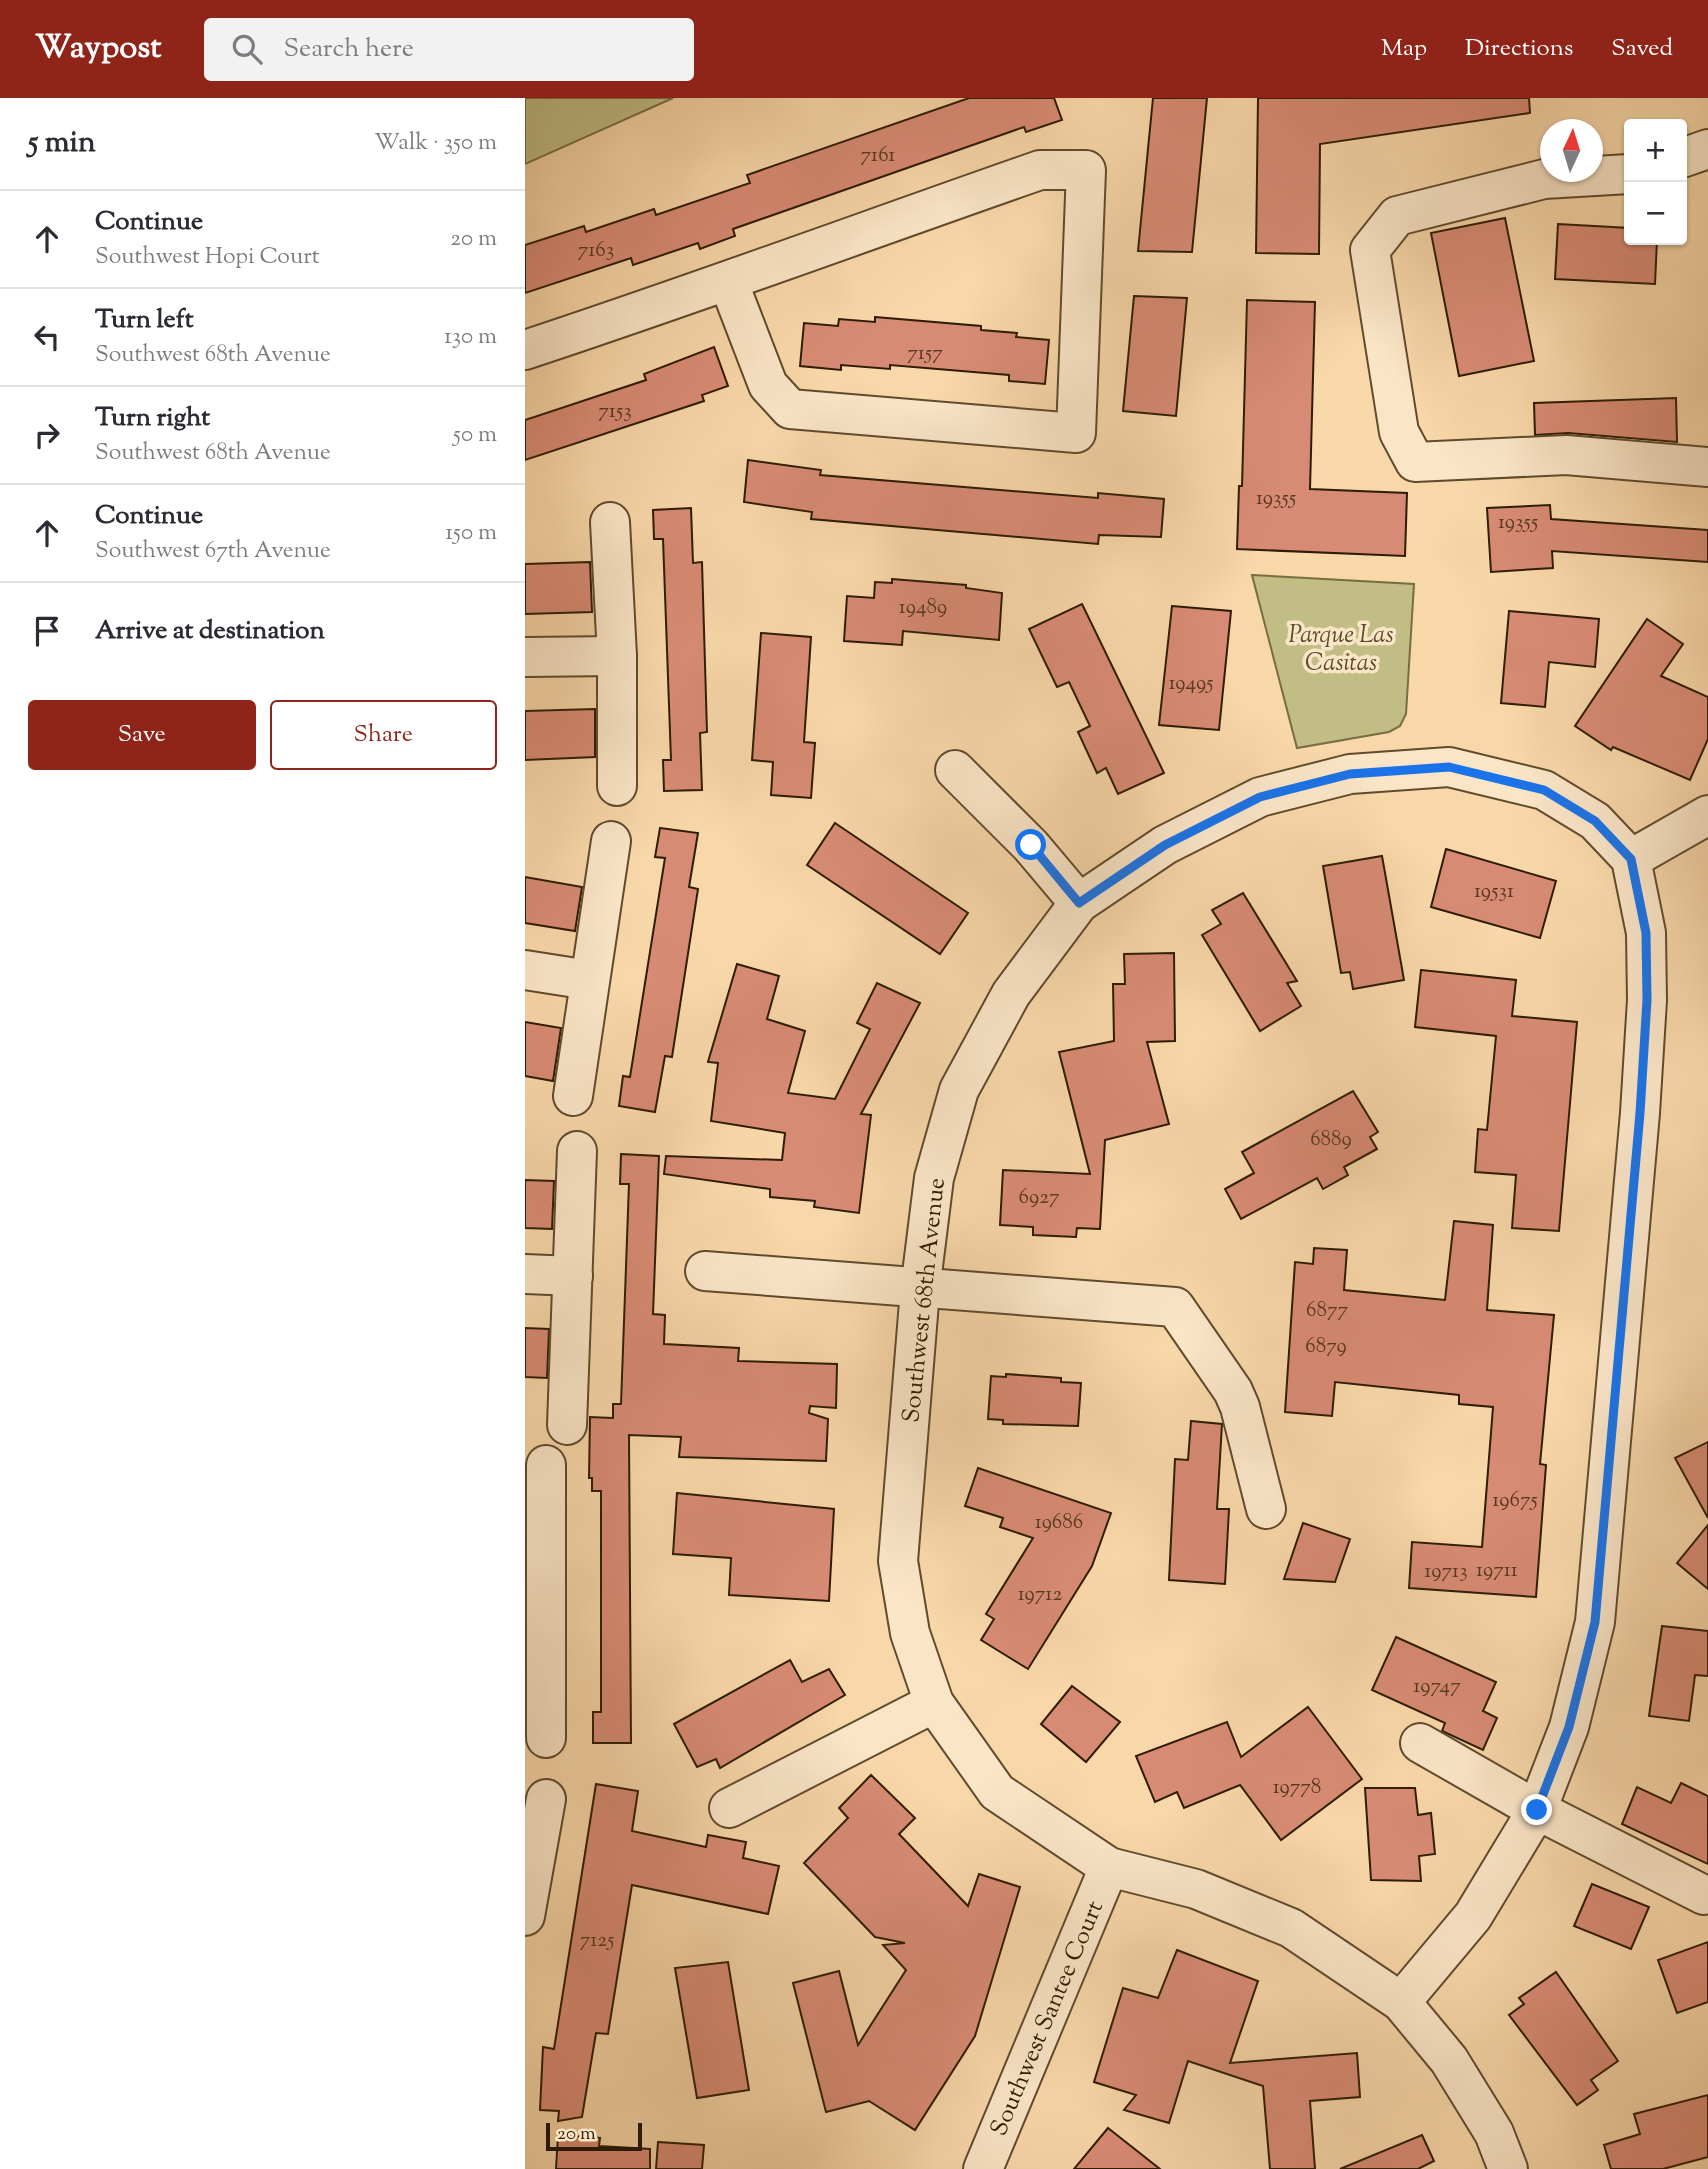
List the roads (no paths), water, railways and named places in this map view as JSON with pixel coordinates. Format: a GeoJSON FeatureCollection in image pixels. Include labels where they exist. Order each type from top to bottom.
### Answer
{"type":"FeatureCollection","features":[{"type":"Feature","properties":{"kind":"street"},"geometry":{"type":"LineString","coordinates":[[1687,156],[1708,149]]}},
{"type":"Feature","properties":{"kind":"street"},"geometry":{"type":"LineString","coordinates":[[525,350],[1040,170],[1086,170],[1076,433],[790,409],[768,385],[728,281]]}},
{"type":"Feature","properties":{"kind":"street"},"geometry":{"type":"LineString","coordinates":[[1624,174],[1544,179],[1397,216],[1370,250],[1399,432],[1415,462],[1566,455],[1708,467]]}},
{"type":"Feature","properties":{"kind":"street"},"geometry":{"type":"LineString","coordinates":[[610,523],[617,656],[617,786]]}},
{"type":"Feature","properties":{"kind":"street"},"geometry":{"type":"LineString","coordinates":[[525,657],[617,656]]}},
{"type":"Feature","properties":{"kind":"street","name":"Southwest 68th Avenue"},"geometry":{"type":"LineString","coordinates":[[1508,2169],[1494,2133],[1449,2060],[1401,2002],[1290,1928],[1196,1889],[1109,1867],[997,1792],[934,1703],[910,1633],[898,1561],[920,1290],[934,1178],[959,1090],[1011,994],[1079,903],[1165,845],[1260,797],[1350,774],[1449,767],[1544,790],[1595,821],[1631,859]]}},
{"type":"Feature","properties":{"kind":"street"},"geometry":{"type":"LineString","coordinates":[[955,770],[1031,845],[1079,903]]}},
{"type":"Feature","properties":{"kind":"street"},"geometry":{"type":"LineString","coordinates":[[1401,2002],[1473,1916],[1537,1810],[1569,1727],[1595,1622],[1640,1113],[1647,1000],[1646,933],[1631,859],[1708,815]]}},
{"type":"Feature","properties":{"kind":"street"},"geometry":{"type":"LineString","coordinates":[[573,1096],[611,841]]}},
{"type":"Feature","properties":{"kind":"street"},"geometry":{"type":"LineString","coordinates":[[525,970],[589,980]]}},
{"type":"Feature","properties":{"kind":"street"},"geometry":{"type":"LineString","coordinates":[[567,1425],[577,1151]]}},
{"type":"Feature","properties":{"kind":"street"},"geometry":{"type":"LineString","coordinates":[[705,1271],[920,1290],[1175,1307],[1236,1399],[1266,1509]]}},
{"type":"Feature","properties":{"kind":"street"},"geometry":{"type":"LineString","coordinates":[[525,1274],[573,1276]]}},
{"type":"Feature","properties":{"kind":"street"},"geometry":{"type":"LineString","coordinates":[[546,1465],[536,1583],[546,1738]]}},
{"type":"Feature","properties":{"kind":"street"},"geometry":{"type":"LineString","coordinates":[[729,1808],[934,1703]]}},
{"type":"Feature","properties":{"kind":"street"},"geometry":{"type":"LineString","coordinates":[[1420,1743],[1537,1810],[1704,1895]]}},
{"type":"Feature","properties":{"kind":"street"},"geometry":{"type":"LineString","coordinates":[[525,1916],[546,1799]]}},
{"type":"Feature","properties":{"kind":"street","name":"Southwest Santee Court"},"geometry":{"type":"LineString","coordinates":[[983,2169],[1109,1867]]}},
{"type":"Feature","properties":{"kind":"park label","name":"Parque Las Casitas"},"geometry":{"type":"Point","coordinates":[1341,648]}}]}
